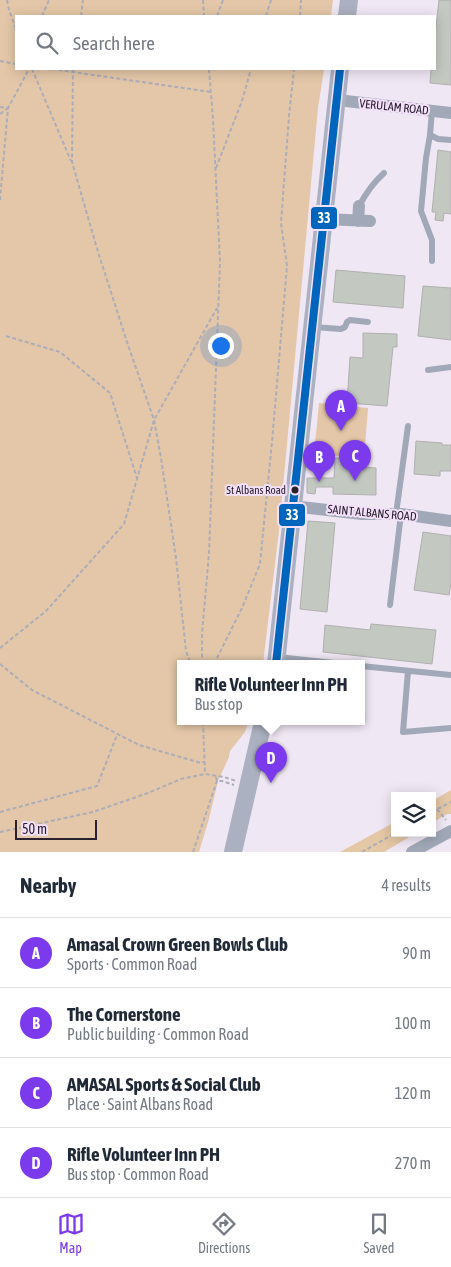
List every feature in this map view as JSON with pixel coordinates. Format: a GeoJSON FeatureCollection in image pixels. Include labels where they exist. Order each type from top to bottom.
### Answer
{"type":"FeatureCollection","features":[{"type":"Feature","properties":{"kind":"street"},"geometry":{"type":"LineString","coordinates":[[347,15],[348,0]]}},
{"type":"Feature","properties":{"kind":"street"},"geometry":{"type":"LineString","coordinates":[[276,660],[340,70]]}},
{"type":"Feature","properties":{"kind":"street","name":"VERULAM ROAD"},"geometry":{"type":"LineString","coordinates":[[337,100],[451,113]]}},
{"type":"Feature","properties":{"kind":"street"},"geometry":{"type":"LineString","coordinates":[[324,218],[364,221],[359,206]]}},
{"type":"Feature","properties":{"kind":"street","name":"SAINT ALBANS ROAD"},"geometry":{"type":"LineString","coordinates":[[292,506],[362,518],[398,514],[451,521]]}},
{"type":"Feature","properties":{"kind":"street"},"geometry":{"type":"LineString","coordinates":[[233,852],[261,725]]}},
{"type":"Feature","properties":{"kind":"street"},"geometry":{"type":"LineString","coordinates":[[412,852],[450,832]]}},
{"type":"Feature","properties":{"kind":"lane"},"geometry":{"type":"LineString","coordinates":[[432,111],[421,211],[432,240],[432,261]]}},
{"type":"Feature","properties":{"kind":"lane"},"geometry":{"type":"LineString","coordinates":[[430,135],[438,139],[451,140]]}},
{"type":"Feature","properties":{"kind":"lane"},"geometry":{"type":"LineString","coordinates":[[359,206],[375,180],[384,173]]}},
{"type":"Feature","properties":{"kind":"lane"},"geometry":{"type":"LineString","coordinates":[[312,327],[341,329],[350,320],[368,322]]}},
{"type":"Feature","properties":{"kind":"lane"},"geometry":{"type":"LineString","coordinates":[[428,370],[451,367]]}},
{"type":"Feature","properties":{"kind":"lane"},"geometry":{"type":"LineString","coordinates":[[390,605],[408,426]]}},
{"type":"Feature","properties":{"kind":"lane"},"geometry":{"type":"LineString","coordinates":[[365,666],[451,675]]}},
{"type":"Feature","properties":{"kind":"lane"},"geometry":{"type":"LineString","coordinates":[[408,671],[403,732],[451,728]]}},
{"type":"Feature","properties":{"kind":"path"},"geometry":{"type":"LineString","coordinates":[[7,0],[15,26]]}},
{"type":"Feature","properties":{"kind":"path"},"geometry":{"type":"LineString","coordinates":[[42,15],[49,0]]}},
{"type":"Feature","properties":{"kind":"path"},"geometry":{"type":"LineString","coordinates":[[81,15],[83,0]]}},
{"type":"Feature","properties":{"kind":"path"},"geometry":{"type":"LineString","coordinates":[[203,0],[204,15]]}},
{"type":"Feature","properties":{"kind":"path"},"geometry":{"type":"LineString","coordinates":[[218,15],[223,0]]}},
{"type":"Feature","properties":{"kind":"path"},"geometry":{"type":"LineString","coordinates":[[266,15],[271,0]]}},
{"type":"Feature","properties":{"kind":"path"},"geometry":{"type":"LineString","coordinates":[[300,0],[300,15]]}},
{"type":"Feature","properties":{"kind":"path"},"geometry":{"type":"LineString","coordinates":[[0,61],[15,64]]}},
{"type":"Feature","properties":{"kind":"path"},"geometry":{"type":"LineString","coordinates":[[0,114],[8,108],[29,70]]}},
{"type":"Feature","properties":{"kind":"path"},"geometry":{"type":"LineString","coordinates":[[30,70],[72,162],[101,262],[154,420],[176,558],[186,652],[189,660]]}},
{"type":"Feature","properties":{"kind":"path"},"geometry":{"type":"LineString","coordinates":[[72,162],[73,70],[210,92]]}},
{"type":"Feature","properties":{"kind":"path"},"geometry":{"type":"LineString","coordinates":[[202,660],[202,634],[209,554],[220,262],[208,70]]}},
{"type":"Feature","properties":{"kind":"path"},"geometry":{"type":"LineString","coordinates":[[215,169],[242,101],[251,70]]}},
{"type":"Feature","properties":{"kind":"path"},"geometry":{"type":"LineString","coordinates":[[216,660],[242,608],[260,564],[286,266],[281,223],[294,70]]}},
{"type":"Feature","properties":{"kind":"path"},"geometry":{"type":"LineString","coordinates":[[0,107],[8,108]]}},
{"type":"Feature","properties":{"kind":"path"},"geometry":{"type":"LineString","coordinates":[[0,200],[8,108]]}},
{"type":"Feature","properties":{"kind":"path"},"geometry":{"type":"LineString","coordinates":[[0,648],[46,612],[124,524],[154,420],[218,306]]}},
{"type":"Feature","properties":{"kind":"path"},"geometry":{"type":"LineString","coordinates":[[6,336],[60,352],[110,393],[137,479]]}},
{"type":"Feature","properties":{"kind":"path"},"geometry":{"type":"LineString","coordinates":[[0,664],[32,690],[139,745],[203,762]]}},
{"type":"Feature","properties":{"kind":"path"},"geometry":{"type":"LineString","coordinates":[[203,725],[202,764],[205,766],[205,774]]}},
{"type":"Feature","properties":{"kind":"path"},"geometry":{"type":"LineString","coordinates":[[0,812],[97,786],[117,734]]}},
{"type":"Feature","properties":{"kind":"path"},"geometry":{"type":"LineString","coordinates":[[0,832],[93,812],[148,793],[181,779],[205,774],[248,786]]}},
{"type":"Feature","properties":{"kind":"path"},"geometry":{"type":"LineString","coordinates":[[193,852],[217,781],[216,776]]}},
{"type":"Feature","properties":{"kind":"path"},"geometry":{"type":"LineString","coordinates":[[217,781],[248,786]]}},
{"type":"Feature","properties":{"kind":"path"},"geometry":{"type":"LineString","coordinates":[[450,832],[445,818],[437,809],[451,802]]}},
{"type":"Feature","properties":{"kind":"path"},"geometry":{"type":"LineString","coordinates":[[362,852],[391,835]]}},
{"type":"Feature","properties":{"kind":"shaded area"},"geometry":{"type":"Polygon","coordinates":[[[0,0],[333,0],[331,15],[15,15],[15,70],[324,70],[318,108],[279,531],[263,660],[177,660],[177,725],[247,725],[245,732],[230,751],[218,781],[199,852],[0,852],[0,0]]]}},
{"type":"Feature","properties":{"kind":"shaded area"},"geometry":{"type":"Polygon","coordinates":[[[319,403],[368,408],[364,458],[314,454],[319,403]]]}},
{"type":"Feature","properties":{"kind":"shaded area"},"geometry":{"type":"Polygon","coordinates":[[[451,790],[451,814],[447,814],[436,821],[436,799],[451,790]]]}},
{"type":"Feature","properties":{"kind":"shaded area"},"geometry":{"type":"Polygon","coordinates":[[[391,824],[391,837],[409,837],[384,852],[340,852],[391,824]]]}},
{"type":"Feature","properties":{"kind":"building"},"geometry":{"type":"Polygon","coordinates":[[[439,0],[451,0],[451,85],[430,83],[431,70],[436,70],[436,27],[439,0]]]}},
{"type":"Feature","properties":{"kind":"building"},"geometry":{"type":"Polygon","coordinates":[[[438,150],[451,152],[451,214],[444,213],[443,221],[435,220],[436,212],[432,212],[438,150]]]}},
{"type":"Feature","properties":{"kind":"building"},"geometry":{"type":"Polygon","coordinates":[[[336,270],[405,276],[403,308],[333,302],[336,270]]]}},
{"type":"Feature","properties":{"kind":"building"},"geometry":{"type":"Polygon","coordinates":[[[423,286],[451,288],[451,340],[418,336],[423,286]]]}},
{"type":"Feature","properties":{"kind":"building"},"geometry":{"type":"Polygon","coordinates":[[[363,333],[397,334],[397,347],[393,347],[387,406],[347,403],[350,357],[363,358],[363,333]]]}},
{"type":"Feature","properties":{"kind":"building"},"geometry":{"type":"Polygon","coordinates":[[[416,441],[451,445],[451,471],[440,471],[440,476],[414,474],[416,441]]]}},
{"type":"Feature","properties":{"kind":"building"},"geometry":{"type":"Polygon","coordinates":[[[335,458],[352,459],[352,466],[376,468],[376,495],[333,494],[333,487],[316,487],[315,494],[307,493],[307,478],[334,478],[335,458]]]}},
{"type":"Feature","properties":{"kind":"building"},"geometry":{"type":"Polygon","coordinates":[[[308,521],[335,523],[327,612],[300,609],[308,521]]]}},
{"type":"Feature","properties":{"kind":"building"},"geometry":{"type":"Polygon","coordinates":[[[423,532],[451,536],[451,583],[449,595],[414,590],[423,532]]]}},
{"type":"Feature","properties":{"kind":"building"},"geometry":{"type":"Polygon","coordinates":[[[371,624],[436,630],[432,664],[323,652],[325,625],[370,630],[371,624]]]}},
{"type":"Feature","properties":{"kind":"transit line","name":"33"},"geometry":{"type":"LineString","coordinates":[[276,660],[340,70]]}},
{"type":"Feature","properties":{"kind":"place","name":"Amasal Crown Green Bowls Club"},"geometry":{"type":"Point","coordinates":[341,431]}},
{"type":"Feature","properties":{"kind":"place","name":"AMASAL Sports & Social Club"},"geometry":{"type":"Point","coordinates":[355,481]}},
{"type":"Feature","properties":{"kind":"place","name":"The Cornerstone"},"geometry":{"type":"Point","coordinates":[319,482]}},
{"type":"Feature","properties":{"kind":"place","name":"St Albans Road"},"geometry":{"type":"Point","coordinates":[295,490]}},
{"type":"Feature","properties":{"kind":"place","name":"Rifle Volunteer Inn PH"},"geometry":{"type":"Point","coordinates":[271,783]}}]}
